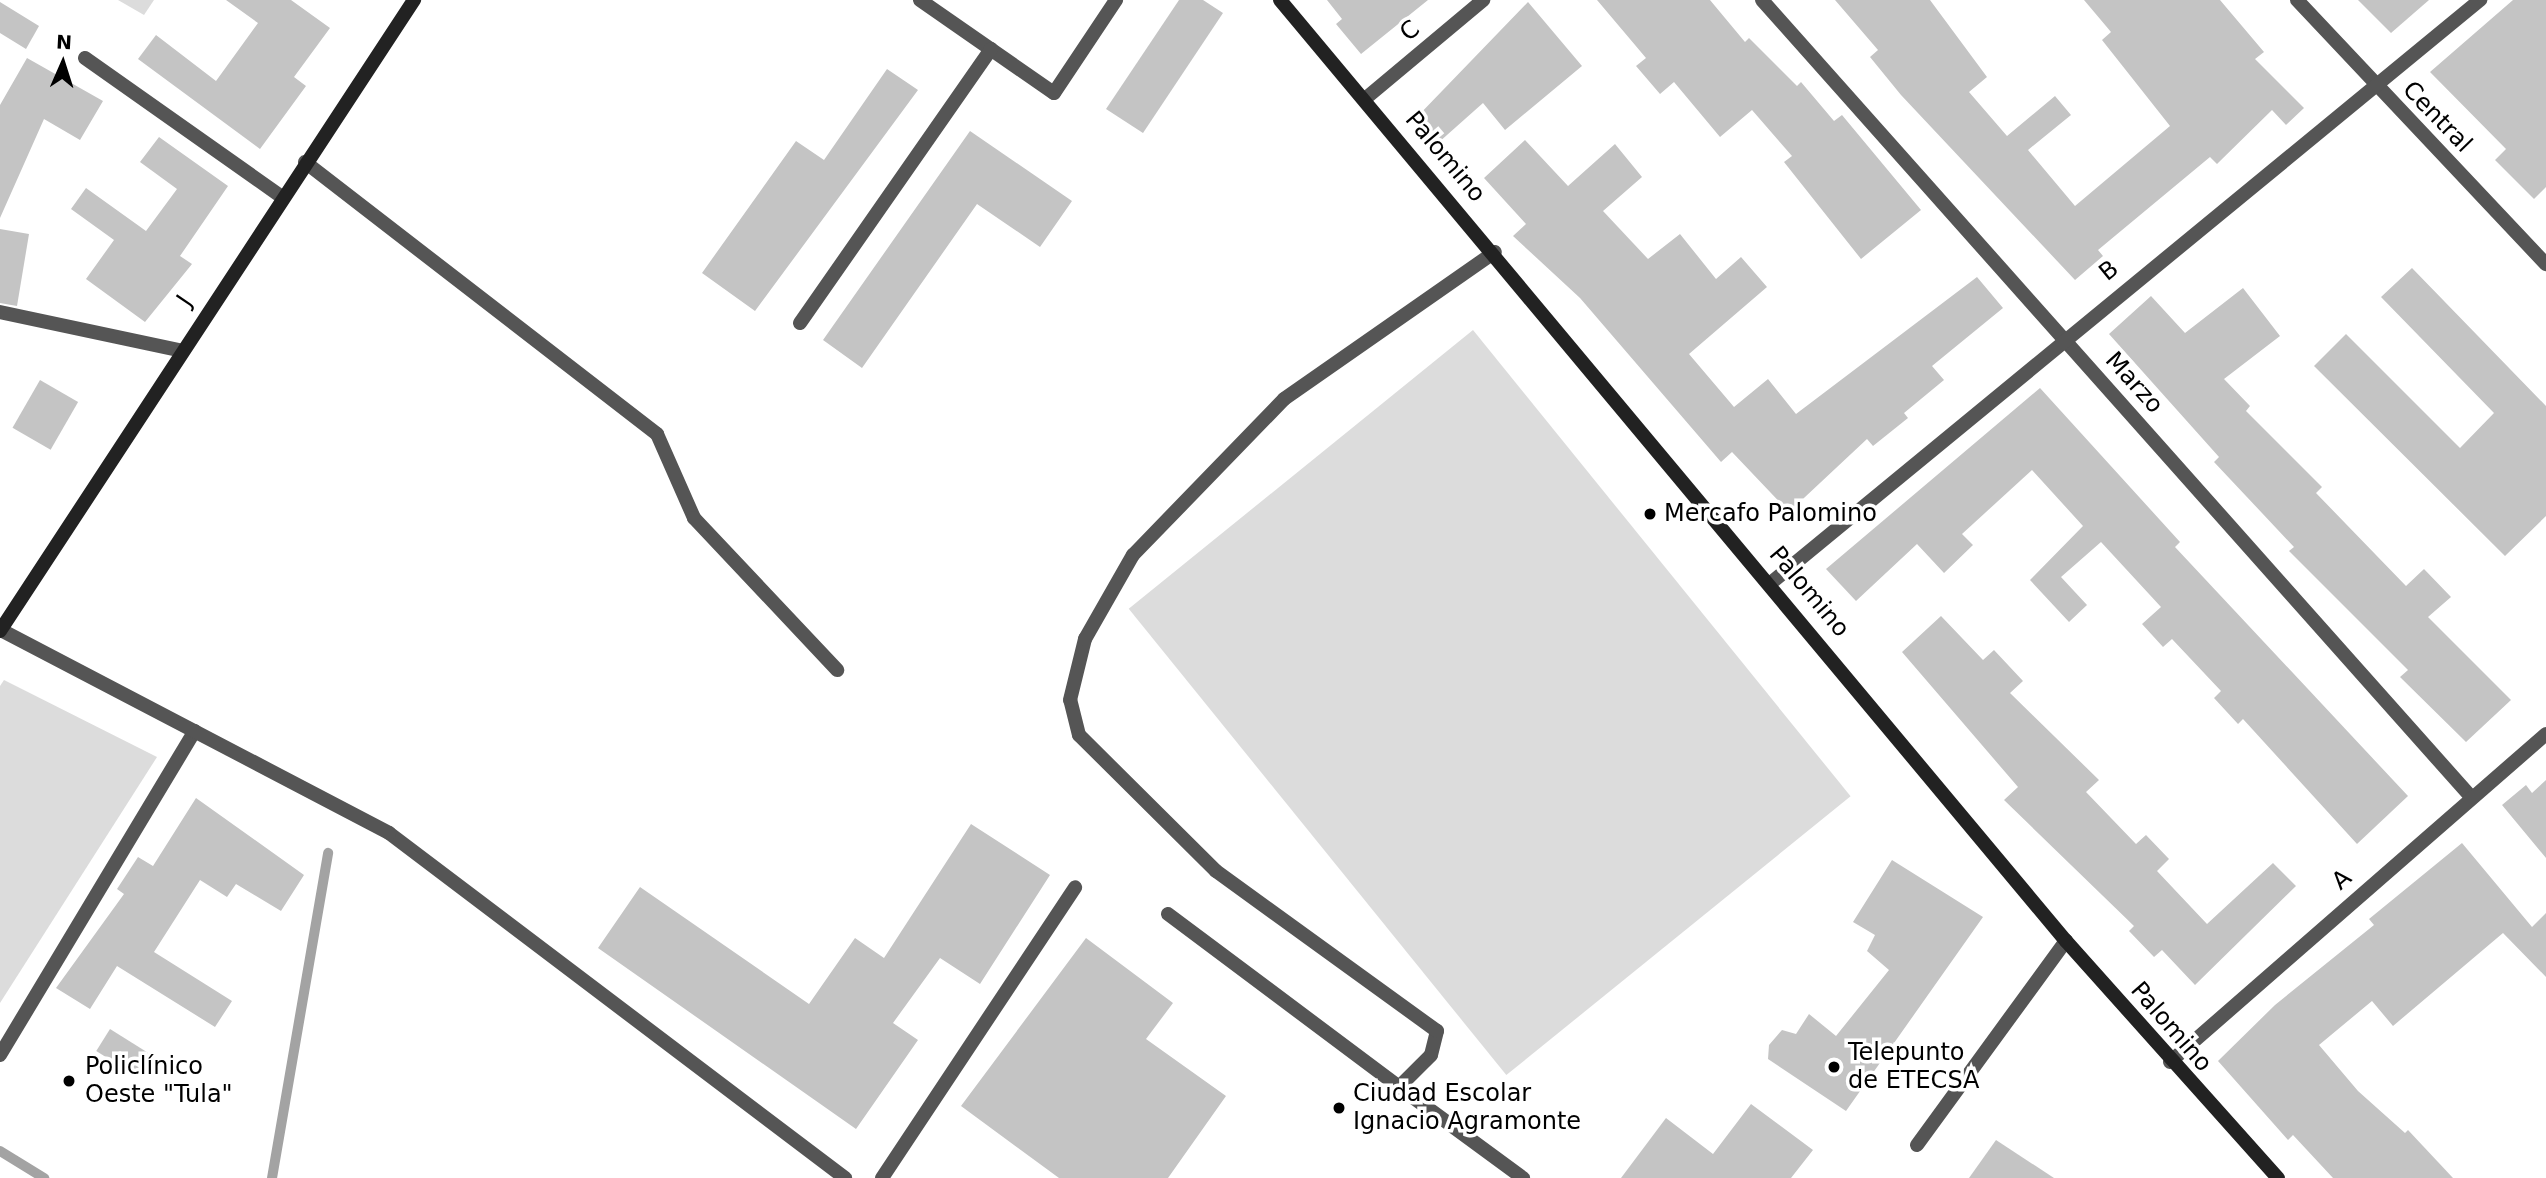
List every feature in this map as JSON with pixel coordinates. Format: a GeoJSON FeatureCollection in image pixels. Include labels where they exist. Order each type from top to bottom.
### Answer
{"type":"FeatureCollection","features":[{"type":"Feature","properties":{"kind":"street","name":"J"},"geometry":{"type":"LineString","coordinates":[[0,631],[179,349],[414,0]]}},
{"type":"Feature","properties":{"kind":"street"},"geometry":{"type":"LineString","coordinates":[[920,0],[1055,93],[1116,0]]}},
{"type":"Feature","properties":{"kind":"street","name":"Palomino"},"geometry":{"type":"LineString","coordinates":[[1280,0],[1366,98],[1772,582],[2066,942],[2170,1062],[2278,1178]]}},
{"type":"Feature","properties":{"kind":"street","name":"C"},"geometry":{"type":"LineString","coordinates":[[1366,98],[1483,0]]}},
{"type":"Feature","properties":{"kind":"street","name":"Marzo"},"geometry":{"type":"LineString","coordinates":[[1762,0],[2471,797]]}},
{"type":"Feature","properties":{"kind":"street","name":"Central"},"geometry":{"type":"LineString","coordinates":[[2297,0],[2546,264]]}},
{"type":"Feature","properties":{"kind":"street","name":"B"},"geometry":{"type":"LineString","coordinates":[[1772,582],[2064,338],[2378,87],[2480,0]]}},
{"type":"Feature","properties":{"kind":"street"},"geometry":{"type":"LineString","coordinates":[[800,323],[991,48]]}},
{"type":"Feature","properties":{"kind":"street"},"geometry":{"type":"LineString","coordinates":[[85,58],[282,197]]}},
{"type":"Feature","properties":{"kind":"street"},"geometry":{"type":"LineString","coordinates":[[305,162],[657,434],[694,519],[837,670]]}},
{"type":"Feature","properties":{"kind":"street"},"geometry":{"type":"LineString","coordinates":[[1399,1087],[1431,1055],[1437,1031],[1216,870],[1079,735],[1070,700],[1085,639],[1133,555],[1284,399],[1495,252]]}},
{"type":"Feature","properties":{"kind":"street"},"geometry":{"type":"LineString","coordinates":[[0,312],[179,349]]}},
{"type":"Feature","properties":{"kind":"street"},"geometry":{"type":"LineString","coordinates":[[0,631],[389,833],[845,1178]]}},
{"type":"Feature","properties":{"kind":"street"},"geometry":{"type":"LineString","coordinates":[[0,1055],[195,731]]}},
{"type":"Feature","properties":{"kind":"street","name":"A"},"geometry":{"type":"LineString","coordinates":[[2170,1062],[2546,734]]}},
{"type":"Feature","properties":{"kind":"street"},"geometry":{"type":"LineString","coordinates":[[882,1178],[1075,887]]}},
{"type":"Feature","properties":{"kind":"street"},"geometry":{"type":"LineString","coordinates":[[1168,914],[1522,1178]]}},
{"type":"Feature","properties":{"kind":"street"},"geometry":{"type":"LineString","coordinates":[[1917,1145],[2066,942]]}},
{"type":"Feature","properties":{"kind":"shaded area"},"geometry":{"type":"Polygon","coordinates":[[[118,0],[154,0],[144,15],[118,0]]]}},
{"type":"Feature","properties":{"kind":"shaded area"},"geometry":{"type":"Polygon","coordinates":[[[1473,330],[1851,796],[1506,1075],[1129,609],[1473,330]]]}},
{"type":"Feature","properties":{"kind":"shaded area"},"geometry":{"type":"Polygon","coordinates":[[[4,680],[157,757],[0,1003],[0,686],[4,680]]]}},
{"type":"Feature","properties":{"kind":"building"},"geometry":{"type":"Polygon","coordinates":[[[226,0],[291,0],[330,28],[294,77],[306,86],[260,149],[138,59],[156,35],[216,81],[258,23],[226,0]]]}},
{"type":"Feature","properties":{"kind":"building"},"geometry":{"type":"Polygon","coordinates":[[[1179,0],[1203,0],[1223,13],[1143,133],[1106,109],[1179,0]]]}},
{"type":"Feature","properties":{"kind":"building"},"geometry":{"type":"Polygon","coordinates":[[[1327,0],[1428,0],[1361,54],[1336,24],[1342,19],[1327,0]]]}},
{"type":"Feature","properties":{"kind":"building"},"geometry":{"type":"Polygon","coordinates":[[[1597,0],[1710,0],[1745,42],[1749,38],[1797,86],[1801,82],[1834,121],[1842,115],[1921,210],[1861,259],[1784,162],[1792,156],[1752,110],[1720,137],[1674,82],[1660,94],[1636,66],[1646,58],[1597,0]]]}},
{"type":"Feature","properties":{"kind":"building"},"geometry":{"type":"Polygon","coordinates":[[[1835,0],[1930,0],[1987,77],[1969,92],[2007,136],[2055,96],[2071,115],[2028,150],[2075,206],[2170,126],[2102,40],[2111,32],[2084,0],[2220,0],[2264,52],[2255,59],[2304,108],[2286,125],[2272,110],[2217,164],[2210,157],[2098,250],[2103,256],[2075,280],[1901,95],[1870,57],[1878,50],[1835,0]]]}},
{"type":"Feature","properties":{"kind":"building"},"geometry":{"type":"Polygon","coordinates":[[[2358,0],[2429,0],[2391,33],[2358,0]]]}},
{"type":"Feature","properties":{"kind":"building"},"geometry":{"type":"Polygon","coordinates":[[[2513,0],[2546,0],[2546,187],[2534,199],[2495,160],[2506,149],[2430,72],[2513,0]]]}},
{"type":"Feature","properties":{"kind":"building"},"geometry":{"type":"Polygon","coordinates":[[[0,2],[39,26],[26,49],[0,33],[0,2]]]}},
{"type":"Feature","properties":{"kind":"building"},"geometry":{"type":"Polygon","coordinates":[[[1528,2],[1582,66],[1505,130],[1483,103],[1438,143],[1415,119],[1528,2]]]}},
{"type":"Feature","properties":{"kind":"building"},"geometry":{"type":"Polygon","coordinates":[[[27,58],[103,101],[80,140],[44,119],[0,218],[0,105],[27,58]]]}},
{"type":"Feature","properties":{"kind":"building"},"geometry":{"type":"Polygon","coordinates":[[[887,69],[918,90],[755,311],[702,273],[796,141],[824,160],[887,69]]]}},
{"type":"Feature","properties":{"kind":"building"},"geometry":{"type":"Polygon","coordinates":[[[970,131],[1072,201],[1040,247],[977,204],[862,368],[823,340],[970,131]]]}},
{"type":"Feature","properties":{"kind":"building"},"geometry":{"type":"Polygon","coordinates":[[[159,137],[228,186],[180,256],[192,264],[145,322],[86,279],[114,240],[71,209],[86,188],[146,231],[177,189],[140,162],[159,137]]]}},
{"type":"Feature","properties":{"kind":"building"},"geometry":{"type":"Polygon","coordinates":[[[1525,140],[1568,186],[1615,144],[1642,177],[1603,211],[1648,259],[1680,234],[1716,279],[1741,257],[1767,287],[1689,354],[1734,407],[1768,379],[1796,414],[1977,277],[2003,308],[1932,366],[1944,380],[1904,413],[1908,418],[1873,446],[1867,439],[1789,512],[1732,452],[1721,462],[1580,298],[1513,236],[1526,224],[1484,178],[1525,140]]]}},
{"type":"Feature","properties":{"kind":"building"},"geometry":{"type":"Polygon","coordinates":[[[0,229],[29,234],[17,306],[0,303],[0,229]]]}},
{"type":"Feature","properties":{"kind":"building"},"geometry":{"type":"Polygon","coordinates":[[[2412,268],[2546,406],[2546,516],[2505,556],[2314,366],[2346,334],[2460,448],[2494,413],[2381,297],[2412,268]]]}},
{"type":"Feature","properties":{"kind":"building"},"geometry":{"type":"Polygon","coordinates":[[[2243,288],[2280,336],[2224,379],[2250,406],[2246,411],[2322,487],[2316,493],[2406,586],[2424,569],[2451,597],[2428,617],[2511,700],[2466,742],[2400,677],[2408,670],[2289,551],[2294,547],[2214,462],[2219,457],[2109,334],[2151,296],[2185,333],[2243,288]]]}},
{"type":"Feature","properties":{"kind":"building"},"geometry":{"type":"Polygon","coordinates":[[[40,380],[78,402],[51,450],[12,428],[40,380]]]}},
{"type":"Feature","properties":{"kind":"building"},"geometry":{"type":"Polygon","coordinates":[[[2040,388],[2180,542],[2175,547],[2408,796],[2357,844],[2243,719],[2238,724],[2214,698],[2221,691],[2172,639],[2163,647],[2142,624],[2161,607],[2101,542],[2061,577],[2087,605],[2069,622],[2030,580],[2083,526],[2032,470],[1962,534],[1973,545],[1944,573],[1917,544],[1856,601],[1826,569],[2040,388]]]}},
{"type":"Feature","properties":{"kind":"building"},"geometry":{"type":"Polygon","coordinates":[[[1941,616],[1983,660],[1994,650],[2023,681],[2010,693],[2099,780],[2086,792],[2136,844],[2146,835],[2169,859],[2157,871],[2207,924],[2273,863],[2296,886],[2195,985],[2162,950],[2154,957],[2129,931],[2134,926],[2004,800],[2018,787],[1902,652],[1941,616]]]}},
{"type":"Feature","properties":{"kind":"building"},"geometry":{"type":"Polygon","coordinates":[[[2546,780],[2546,858],[2502,805],[2526,785],[2532,793],[2546,780]]]}},
{"type":"Feature","properties":{"kind":"building"},"geometry":{"type":"Polygon","coordinates":[[[196,798],[304,875],[281,911],[236,884],[227,897],[200,880],[154,952],[232,1001],[215,1027],[117,966],[90,1009],[56,988],[124,894],[117,889],[138,857],[153,866],[196,798]]]}},
{"type":"Feature","properties":{"kind":"building"},"geometry":{"type":"Polygon","coordinates":[[[971,824],[1050,875],[980,984],[940,958],[893,1023],[918,1040],[856,1129],[598,948],[640,887],[809,1004],[855,938],[884,958],[971,824]]]}},
{"type":"Feature","properties":{"kind":"building"},"geometry":{"type":"Polygon","coordinates":[[[2462,843],[2532,927],[2546,913],[2546,977],[2503,933],[2393,1026],[2372,1001],[2319,1045],[2358,1091],[2405,1133],[2408,1130],[2453,1178],[2333,1178],[2293,1135],[2288,1140],[2218,1061],[2275,1005],[2374,925],[2369,919],[2462,843]]]}},
{"type":"Feature","properties":{"kind":"building"},"geometry":{"type":"Polygon","coordinates":[[[1892,860],[1983,917],[1846,1111],[1768,1059],[1769,1045],[1782,1030],[1796,1034],[1809,1014],[1836,1036],[1889,970],[1867,951],[1875,935],[1853,922],[1892,860]]]}},
{"type":"Feature","properties":{"kind":"building"},"geometry":{"type":"Polygon","coordinates":[[[1086,938],[1173,1003],[1146,1039],[1226,1096],[1168,1178],[1059,1178],[961,1106],[1086,938]]]}},
{"type":"Feature","properties":{"kind":"building"},"geometry":{"type":"Polygon","coordinates":[[[110,1029],[152,1055],[138,1077],[96,1051],[110,1029]]]}},
{"type":"Feature","properties":{"kind":"building"},"geometry":{"type":"Polygon","coordinates":[[[1751,1104],[1813,1150],[1791,1178],[1621,1178],[1666,1118],[1713,1154],[1751,1104]]]}},
{"type":"Feature","properties":{"kind":"building"},"geometry":{"type":"Polygon","coordinates":[[[1996,1140],[2054,1178],[1969,1178],[1996,1140]]]}},
{"type":"Feature","properties":{"kind":"waterway"},"geometry":{"type":"LineString","coordinates":[[272,1178],[328,853]]}},
{"type":"Feature","properties":{"kind":"waterway"},"geometry":{"type":"LineString","coordinates":[[0,1151],[44,1178]]}},
{"type":"Feature","properties":{"kind":"place","name":"Mercafo Palomino"},"geometry":{"type":"Point","coordinates":[1650,514]}},
{"type":"Feature","properties":{"kind":"place","name":"Telepunto de ETECSA"},"geometry":{"type":"Point","coordinates":[1834,1067]}},
{"type":"Feature","properties":{"kind":"place","name":"Policlínico Oeste \"Tula\""},"geometry":{"type":"Point","coordinates":[69,1081]}},
{"type":"Feature","properties":{"kind":"place","name":"Ciudad Escolar Ignacio Agramonte"},"geometry":{"type":"Point","coordinates":[1339,1108]}}]}
